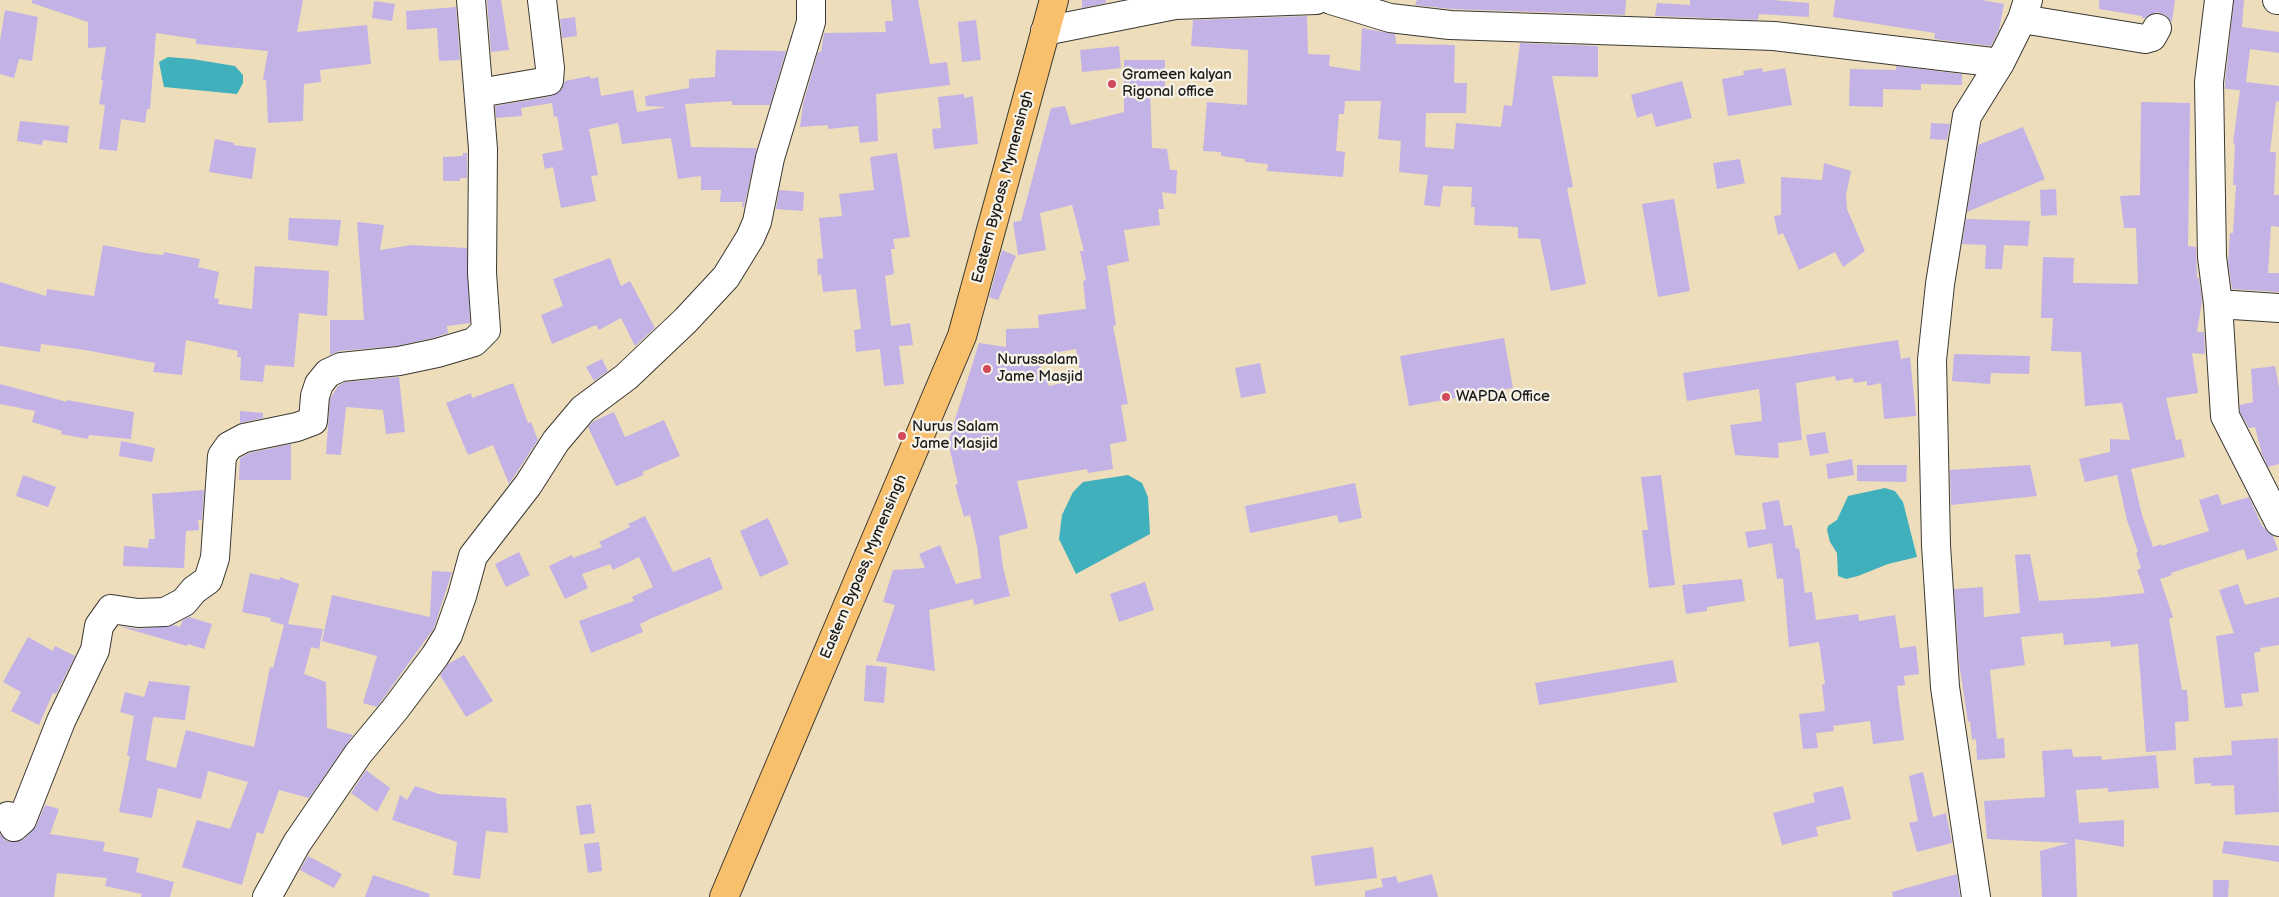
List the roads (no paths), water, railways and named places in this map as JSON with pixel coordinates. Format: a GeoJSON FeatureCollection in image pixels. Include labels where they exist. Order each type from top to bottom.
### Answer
{"type":"FeatureCollection","features":[{"type":"Feature","properties":{"kind":"highway","name":"Eastern Bypass, Mymensingh"},"geometry":{"type":"LineString","coordinates":[[724,897],[962,336],[1054,0]]}},
{"type":"Feature","properties":{"kind":"street"},"geometry":{"type":"LineString","coordinates":[[8,816],[14,827],[22,820],[61,721],[95,650],[99,626],[111,609],[138,613],[165,612],[184,602],[194,590],[208,580],[215,558],[222,456],[229,446],[244,438],[297,427],[313,421],[315,396],[319,384],[328,373],[340,366],[399,361],[437,354],[474,342],[486,330],[482,272],[483,149],[471,0]]}},
{"type":"Feature","properties":{"kind":"street"},"geometry":{"type":"LineString","coordinates":[[479,93],[549,81],[550,68],[542,0]]}},
{"type":"Feature","properties":{"kind":"street"},"geometry":{"type":"LineString","coordinates":[[267,897],[297,843],[358,754],[435,656],[448,634],[462,596],[472,556],[528,485],[556,441],[582,410],[626,377],[686,320],[726,277],[750,238],[757,222],[770,158],[811,22],[811,0]]}},
{"type":"Feature","properties":{"kind":"street"},"geometry":{"type":"LineString","coordinates":[[1045,31],[1175,5],[1316,0]]}},
{"type":"Feature","properties":{"kind":"street"},"geometry":{"type":"LineString","coordinates":[[1331,0],[1390,18],[1450,25],[1774,36],[2000,63]]}},
{"type":"Feature","properties":{"kind":"street"},"geometry":{"type":"LineString","coordinates":[[2219,0],[2209,82],[2212,257],[2218,304],[2225,416],[2279,522]]}},
{"type":"Feature","properties":{"kind":"street"},"geometry":{"type":"LineString","coordinates":[[1976,897],[1945,687],[1936,545],[1932,360],[1940,284],[1967,116],[2000,63],[2025,10],[2145,39],[2152,37],[2157,28]]}},
{"type":"Feature","properties":{"kind":"street"},"geometry":{"type":"LineString","coordinates":[[2218,304],[2279,308]]}},
{"type":"Feature","properties":{"kind":"water"},"geometry":{"type":"Polygon","coordinates":[[[168,57],[235,66],[243,75],[243,83],[237,94],[164,87],[159,62],[168,57]]]}},
{"type":"Feature","properties":{"kind":"water"},"geometry":{"type":"Polygon","coordinates":[[[1128,475],[1142,483],[1148,497],[1150,534],[1076,574],[1059,539],[1062,515],[1073,492],[1083,482],[1128,475]]]}},
{"type":"Feature","properties":{"kind":"water"},"geometry":{"type":"Polygon","coordinates":[[[1885,488],[1895,491],[1903,502],[1917,557],[1888,564],[1846,579],[1838,576],[1837,553],[1830,542],[1828,526],[1837,520],[1848,496],[1885,488]]]}},
{"type":"Feature","properties":{"kind":"place","name":"Grameen kalyan Rigonal office"},"geometry":{"type":"Point","coordinates":[1112,84]}},
{"type":"Feature","properties":{"kind":"place","name":"Nurussalam Jame Masjid"},"geometry":{"type":"Point","coordinates":[987,369]}},
{"type":"Feature","properties":{"kind":"place","name":"WAPDA Office"},"geometry":{"type":"Point","coordinates":[1446,397]}},
{"type":"Feature","properties":{"kind":"place","name":"Nurus Salam Jame Masjid"},"geometry":{"type":"Point","coordinates":[902,436]}}]}
